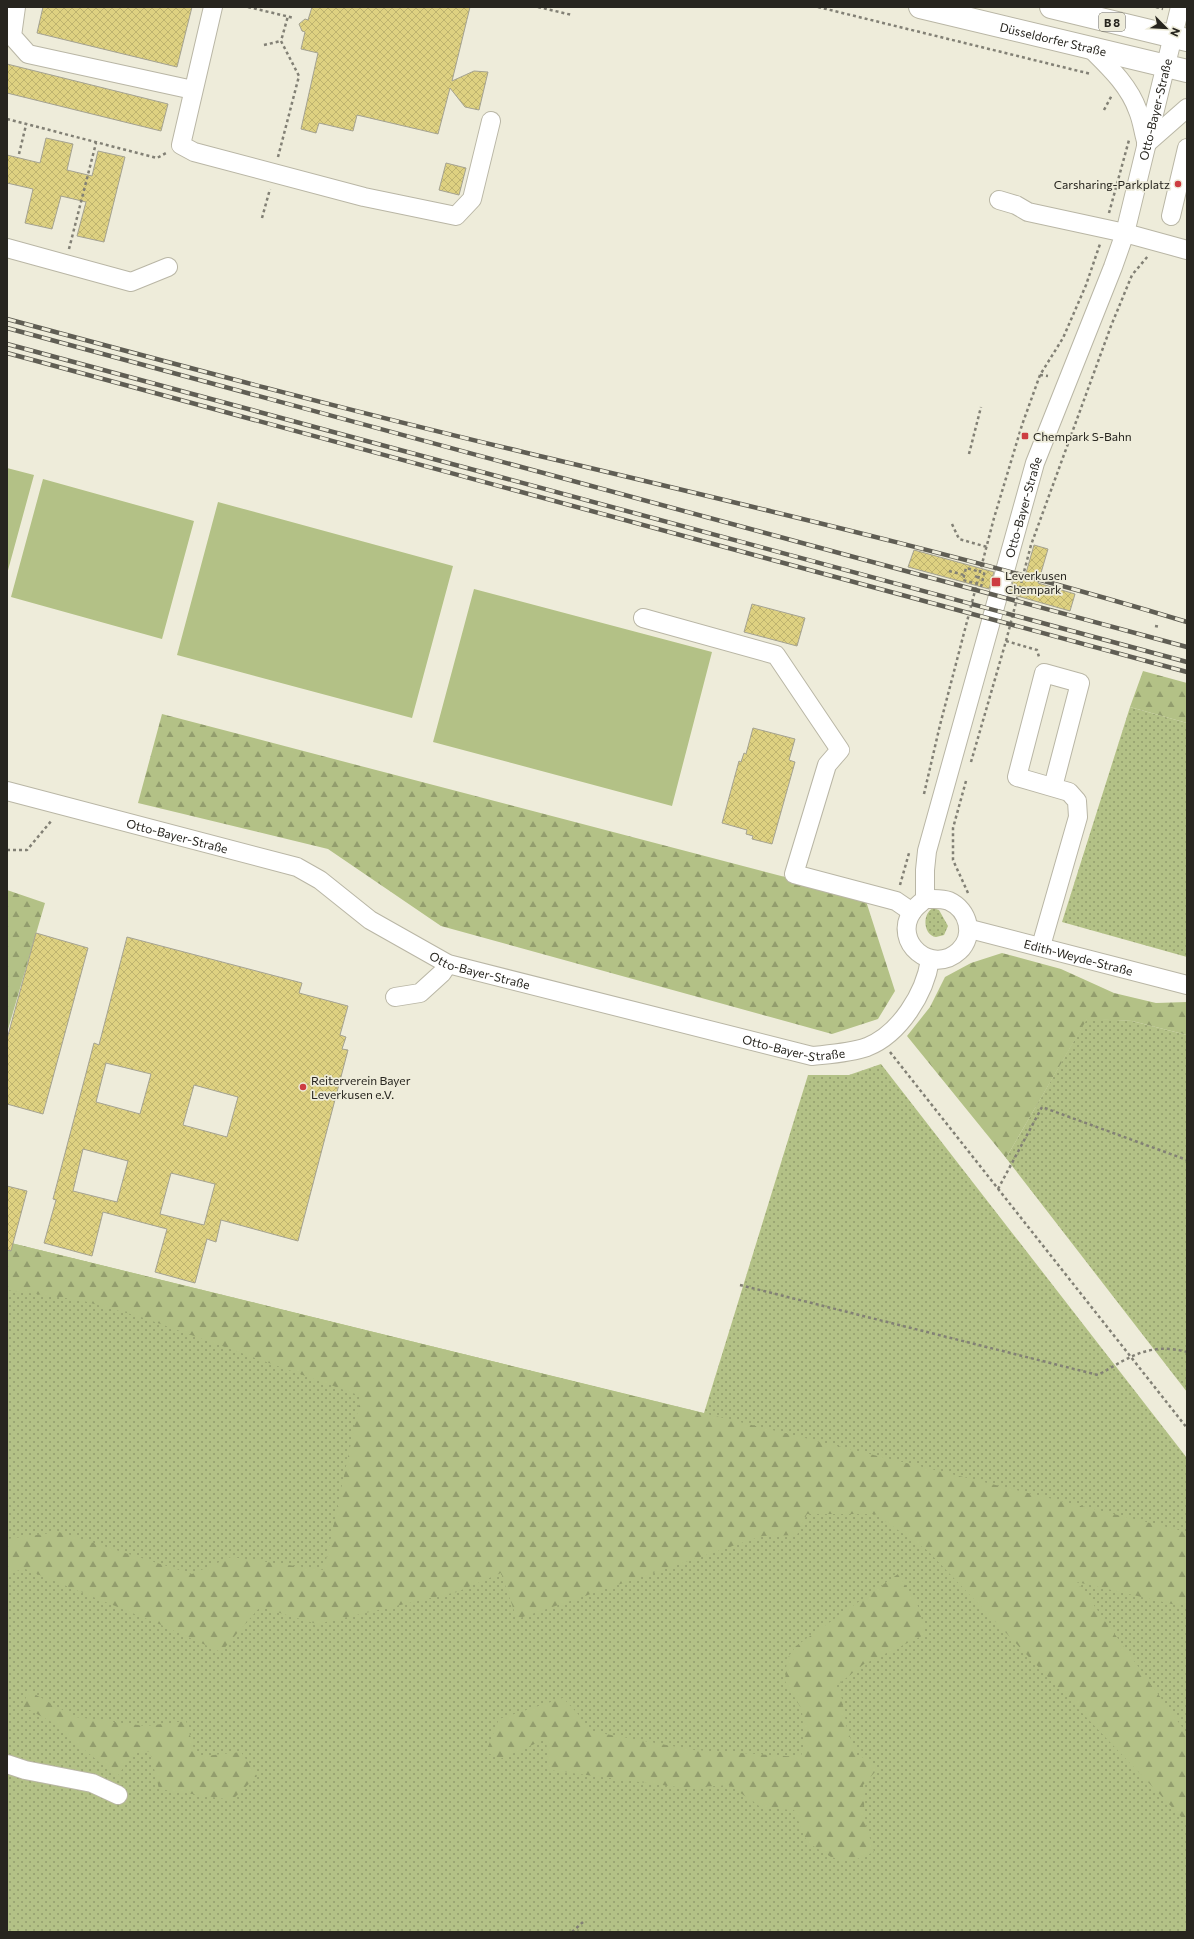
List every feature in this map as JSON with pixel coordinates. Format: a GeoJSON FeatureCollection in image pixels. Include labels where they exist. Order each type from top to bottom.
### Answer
{"type":"FeatureCollection","features":[{"type":"Feature","properties":{"kind":"main road","name":"Düsseldorfer Straße"},"geometry":{"type":"LineString","coordinates":[[920,7],[1187,71]]}},
{"type":"Feature","properties":{"kind":"main road","name":"B 8"},"geometry":{"type":"LineString","coordinates":[[1052,7],[1180,38]]}},
{"type":"Feature","properties":{"kind":"street"},"geometry":{"type":"LineString","coordinates":[[16,7],[12,36],[28,54],[193,90]]}},
{"type":"Feature","properties":{"kind":"street"},"geometry":{"type":"LineString","coordinates":[[213,7],[181,144],[194,152],[364,197],[456,216],[472,199],[491,121]]}},
{"type":"Feature","properties":{"kind":"street","name":"Otto-Bayer-Straße"},"geometry":{"type":"LineString","coordinates":[[925,899],[924,870],[927,851],[1035,463],[1113,267],[1125,233],[1166,66],[1180,38],[1180,7]]}},
{"type":"Feature","properties":{"kind":"street"},"geometry":{"type":"LineString","coordinates":[[1090,48],[1110,68],[1129,93],[1138,111],[1146,144],[1187,108]]}},
{"type":"Feature","properties":{"kind":"street"},"geometry":{"type":"LineString","coordinates":[[1171,216],[1187,148]]}},
{"type":"Feature","properties":{"kind":"street"},"geometry":{"type":"LineString","coordinates":[[999,200],[1016,205],[1028,212],[1125,233],[1187,250]]}},
{"type":"Feature","properties":{"kind":"street"},"geometry":{"type":"LineString","coordinates":[[7,248],[131,282],[168,267]]}},
{"type":"Feature","properties":{"kind":"street"},"geometry":{"type":"LineString","coordinates":[[643,618],[776,654],[840,750],[827,765],[794,874],[896,901],[912,912]]}},
{"type":"Feature","properties":{"kind":"street"},"geometry":{"type":"LineString","coordinates":[[1041,946],[1078,817],[1077,802],[1069,792],[1017,778],[1044,673],[1080,683],[1053,787]]}},
{"type":"Feature","properties":{"kind":"street","name":"Otto-Bayer-Straße"},"geometry":{"type":"LineString","coordinates":[[7,791],[297,867],[320,880],[370,920],[448,964],[812,1056],[846,1053],[881,1040],[905,1018],[923,986],[930,960]]}},
{"type":"Feature","properties":{"kind":"street"},"geometry":{"type":"LineString","coordinates":[[925,899],[949,901],[960,909],[967,918],[970,929],[967,938],[960,951],[947,959],[930,960],[921,956],[910,944],[906,933],[907,925],[912,912],[925,899]]}},
{"type":"Feature","properties":{"kind":"street","name":"Edith-Weyde-Straße"},"geometry":{"type":"LineString","coordinates":[[970,929],[1041,946],[1187,985]]}},
{"type":"Feature","properties":{"kind":"street"},"geometry":{"type":"LineString","coordinates":[[395,997],[420,993],[442,973],[448,964]]}},
{"type":"Feature","properties":{"kind":"street"},"geometry":{"type":"LineString","coordinates":[[7,1764],[25,1770],[92,1783],[118,1794]]}},
{"type":"Feature","properties":{"kind":"path"},"geometry":{"type":"LineString","coordinates":[[248,7],[294,18]]}},
{"type":"Feature","properties":{"kind":"path"},"geometry":{"type":"LineString","coordinates":[[538,7],[572,15]]}},
{"type":"Feature","properties":{"kind":"path"},"geometry":{"type":"LineString","coordinates":[[818,7],[1092,74]]}},
{"type":"Feature","properties":{"kind":"path"},"geometry":{"type":"LineString","coordinates":[[274,172],[299,76],[281,41],[288,16]]}},
{"type":"Feature","properties":{"kind":"path"},"geometry":{"type":"LineString","coordinates":[[264,45],[281,41]]}},
{"type":"Feature","properties":{"kind":"path"},"geometry":{"type":"LineString","coordinates":[[1104,110],[1113,92]]}},
{"type":"Feature","properties":{"kind":"path"},"geometry":{"type":"LineString","coordinates":[[7,120],[157,158],[181,144]]}},
{"type":"Feature","properties":{"kind":"path"},"geometry":{"type":"LineString","coordinates":[[19,154],[26,124]]}},
{"type":"Feature","properties":{"kind":"path"},"geometry":{"type":"LineString","coordinates":[[981,588],[981,572],[1014,450],[1040,375],[1066,331],[1086,285],[1105,229],[1130,136]]}},
{"type":"Feature","properties":{"kind":"path"},"geometry":{"type":"LineString","coordinates":[[65,264],[96,143]]}},
{"type":"Feature","properties":{"kind":"path"},"geometry":{"type":"LineString","coordinates":[[262,218],[269,194]]}},
{"type":"Feature","properties":{"kind":"path"},"geometry":{"type":"LineString","coordinates":[[970,763],[1006,641],[1031,545],[1093,379],[1111,326],[1132,275],[1147,258],[1150,241]]}},
{"type":"Feature","properties":{"kind":"path"},"geometry":{"type":"LineString","coordinates":[[1040,375],[1048,376]]}},
{"type":"Feature","properties":{"kind":"path"},"geometry":{"type":"LineString","coordinates":[[1088,377],[1093,379]]}},
{"type":"Feature","properties":{"kind":"path"},"geometry":{"type":"LineString","coordinates":[[969,454],[980,407]]}},
{"type":"Feature","properties":{"kind":"path"},"geometry":{"type":"LineString","coordinates":[[1065,436],[1071,439]]}},
{"type":"Feature","properties":{"kind":"path"},"geometry":{"type":"LineString","coordinates":[[1014,450],[1019,451]]}},
{"type":"Feature","properties":{"kind":"path"},"geometry":{"type":"LineString","coordinates":[[952,524],[959,538],[987,547]]}},
{"type":"Feature","properties":{"kind":"path"},"geometry":{"type":"LineString","coordinates":[[978,584],[963,580],[964,575],[966,568],[981,572]]}},
{"type":"Feature","properties":{"kind":"path"},"geometry":{"type":"LineString","coordinates":[[968,622],[978,584],[986,570]]}},
{"type":"Feature","properties":{"kind":"path"},"geometry":{"type":"LineString","coordinates":[[949,571],[964,575]]}},
{"type":"Feature","properties":{"kind":"path"},"geometry":{"type":"LineString","coordinates":[[1020,590],[1043,596]]}},
{"type":"Feature","properties":{"kind":"path"},"geometry":{"type":"LineString","coordinates":[[1155,626],[1160,627]]}},
{"type":"Feature","properties":{"kind":"path"},"geometry":{"type":"LineString","coordinates":[[1006,641],[1030,648]]}},
{"type":"Feature","properties":{"kind":"path"},"geometry":{"type":"LineString","coordinates":[[966,778],[953,828],[953,860],[970,899]]}},
{"type":"Feature","properties":{"kind":"path"},"geometry":{"type":"LineString","coordinates":[[7,850],[28,850],[57,814],[59,804]]}},
{"type":"Feature","properties":{"kind":"path"},"geometry":{"type":"LineString","coordinates":[[885,1046],[1187,1428]]}},
{"type":"Feature","properties":{"kind":"path"},"geometry":{"type":"LineString","coordinates":[[998,1190],[1042,1107],[1187,1160]]}},
{"type":"Feature","properties":{"kind":"path"},"geometry":{"type":"LineString","coordinates":[[740,1285],[1098,1375],[1142,1351],[1170,1347],[1187,1352]]}},
{"type":"Feature","properties":{"kind":"path"},"geometry":{"type":"LineString","coordinates":[[572,1932],[583,1922]]}},
{"type":"Feature","properties":{"kind":"green space"},"geometry":{"type":"Polygon","coordinates":[[[7,468],[34,475],[7,574],[7,468]]]}},
{"type":"Feature","properties":{"kind":"green space"},"geometry":{"type":"Polygon","coordinates":[[[43,479],[194,521],[162,639],[11,597],[43,479]]]}},
{"type":"Feature","properties":{"kind":"green space"},"geometry":{"type":"Polygon","coordinates":[[[218,502],[453,566],[412,718],[177,655],[218,502]]]}},
{"type":"Feature","properties":{"kind":"green space"},"geometry":{"type":"Polygon","coordinates":[[[474,589],[712,652],[672,806],[433,742],[474,589]]]}},
{"type":"Feature","properties":{"kind":"green space"},"geometry":{"type":"Polygon","coordinates":[[[1143,671],[1187,683],[1187,723],[1130,707],[1143,671]]]}},
{"type":"Feature","properties":{"kind":"green space"},"geometry":{"type":"Polygon","coordinates":[[[1130,707],[1187,723],[1187,957],[1062,922],[1130,707]]]}},
{"type":"Feature","properties":{"kind":"green space"},"geometry":{"type":"Polygon","coordinates":[[[162,714],[865,898],[895,991],[878,1019],[832,1034],[441,926],[328,849],[138,803],[162,714]]]}},
{"type":"Feature","properties":{"kind":"green space"},"geometry":{"type":"Polygon","coordinates":[[[7,890],[45,903],[7,1033],[7,890]]]}},
{"type":"Feature","properties":{"kind":"green space"},"geometry":{"type":"Polygon","coordinates":[[[933,908],[939,910],[948,926],[944,935],[936,937],[926,929],[927,915],[933,908]]]}},
{"type":"Feature","properties":{"kind":"green space"},"geometry":{"type":"Polygon","coordinates":[[[1002,953],[1061,969],[1114,993],[1156,1003],[1187,1002],[1187,1035],[1132,1021],[1087,1019],[1006,1158],[907,1036],[930,1007],[945,977],[971,963],[1002,953]]]}},
{"type":"Feature","properties":{"kind":"green space"},"geometry":{"type":"Polygon","coordinates":[[[1087,1018],[1132,1021],[1187,1035],[1187,1392],[1006,1158],[1087,1018]]]}},
{"type":"Feature","properties":{"kind":"green space"},"geometry":{"type":"Polygon","coordinates":[[[881,1064],[1187,1458],[1187,1932],[7,1932],[7,1242],[704,1413],[808,1075],[849,1075],[881,1064]]]}},
{"type":"Feature","properties":{"kind":"green space"},"geometry":{"type":"Polygon","coordinates":[[[7,1242],[1187,1532],[1187,1605],[1176,1605],[1077,1582],[1187,1734],[1187,1823],[928,1551],[875,1514],[807,1514],[797,1535],[762,1536],[517,1619],[501,1573],[457,1592],[317,1624],[260,1607],[221,1652],[159,1624],[25,1569],[7,1573],[7,1539],[59,1532],[192,1574],[231,1557],[324,1570],[361,1396],[141,1317],[80,1300],[7,1290],[7,1242]]]}},
{"type":"Feature","properties":{"kind":"green space"},"geometry":{"type":"Polygon","coordinates":[[[898,1574],[917,1603],[926,1634],[864,1664],[836,1686],[842,1699],[847,1729],[857,1755],[871,1761],[876,1771],[863,1785],[865,1821],[874,1852],[850,1862],[831,1857],[807,1842],[794,1810],[762,1808],[729,1785],[685,1788],[549,1770],[546,1739],[500,1759],[486,1752],[499,1719],[563,1698],[578,1714],[589,1731],[694,1750],[801,1757],[804,1742],[802,1710],[785,1681],[787,1659],[796,1646],[898,1574]]]}},
{"type":"Feature","properties":{"kind":"green space"},"geometry":{"type":"Polygon","coordinates":[[[29,1691],[75,1717],[146,1726],[186,1721],[196,1757],[241,1752],[257,1776],[232,1800],[159,1789],[150,1752],[134,1752],[117,1777],[50,1721],[22,1706],[29,1691]]]}},
{"type":"Feature","properties":{"kind":"building"},"geometry":{"type":"Polygon","coordinates":[[[43,7],[192,7],[177,67],[37,33],[43,7]]]}},
{"type":"Feature","properties":{"kind":"building"},"geometry":{"type":"Polygon","coordinates":[[[312,7],[470,7],[452,81],[474,71],[488,72],[479,110],[465,107],[450,88],[438,134],[357,115],[353,131],[319,123],[316,133],[301,129],[318,53],[301,49],[305,32],[302,31],[299,24],[305,19],[308,20],[312,7]]]}},
{"type":"Feature","properties":{"kind":"building"},"geometry":{"type":"Polygon","coordinates":[[[7,64],[168,104],[161,131],[7,93],[7,64]]]}},
{"type":"Feature","properties":{"kind":"building"},"geometry":{"type":"Polygon","coordinates":[[[46,138],[73,144],[67,170],[92,176],[98,151],[125,157],[104,242],[77,236],[86,202],[61,196],[52,229],[25,223],[33,189],[7,183],[7,155],[40,163],[46,138]]]}},
{"type":"Feature","properties":{"kind":"building"},"geometry":{"type":"Polygon","coordinates":[[[446,163],[466,168],[459,195],[439,190],[446,163]]]}},
{"type":"Feature","properties":{"kind":"building"},"geometry":{"type":"Polygon","coordinates":[[[1034,545],[1048,549],[1038,583],[1075,594],[1070,611],[1010,594],[1014,577],[1024,580],[1034,545]]]}},
{"type":"Feature","properties":{"kind":"building"},"geometry":{"type":"Polygon","coordinates":[[[914,550],[994,572],[989,589],[908,567],[914,550]]]}},
{"type":"Feature","properties":{"kind":"building"},"geometry":{"type":"Polygon","coordinates":[[[752,604],[805,618],[797,646],[744,632],[752,604]]]}},
{"type":"Feature","properties":{"kind":"building"},"geometry":{"type":"Polygon","coordinates":[[[753,728],[795,739],[789,760],[795,762],[772,844],[752,839],[753,836],[746,834],[747,830],[722,823],[739,761],[741,762],[744,753],[746,754],[753,728]]]}},
{"type":"Feature","properties":{"kind":"building"},"geometry":{"type":"Polygon","coordinates":[[[36,933],[88,948],[43,1114],[7,1104],[7,1039],[36,933]]]}},
{"type":"Feature","properties":{"kind":"building"},"geometry":{"type":"Polygon","coordinates":[[[127,937],[302,983],[299,993],[348,1006],[340,1035],[346,1037],[342,1049],[348,1050],[298,1241],[221,1220],[216,1242],[207,1239],[195,1283],[155,1272],[167,1229],[103,1212],[92,1256],[44,1243],[56,1200],[53,1199],[94,1043],[99,1045],[127,937]],[[106,1063],[96,1102],[140,1114],[151,1074],[106,1063]],[[194,1085],[183,1125],[227,1137],[238,1097],[194,1085]],[[83,1149],[73,1191],[117,1202],[128,1161],[83,1149]],[[171,1173],[160,1214],[204,1225],[215,1184],[171,1173]]]}},
{"type":"Feature","properties":{"kind":"building"},"geometry":{"type":"Polygon","coordinates":[[[7,1186],[27,1191],[11,1251],[7,1250],[7,1186]]]}},
{"type":"Feature","properties":{"kind":"railway"},"geometry":{"type":"LineString","coordinates":[[7,319],[393,420],[939,553],[1187,622]]}},
{"type":"Feature","properties":{"kind":"railway"},"geometry":{"type":"LineString","coordinates":[[7,328],[1187,647]]}},
{"type":"Feature","properties":{"kind":"railway"},"geometry":{"type":"LineString","coordinates":[[7,344],[1187,662]]}},
{"type":"Feature","properties":{"kind":"railway"},"geometry":{"type":"LineString","coordinates":[[7,353],[1187,672]]}},
{"type":"Feature","properties":{"kind":"place","name":"Carsharing-Parkplatz"},"geometry":{"type":"Point","coordinates":[1178,184]}},
{"type":"Feature","properties":{"kind":"place","name":"Chempark S-Bahn"},"geometry":{"type":"Point","coordinates":[1025,436]}},
{"type":"Feature","properties":{"kind":"place","name":"Leverkusen Chempark"},"geometry":{"type":"Point","coordinates":[996,582]}},
{"type":"Feature","properties":{"kind":"place","name":"Reiterverein Bayer Leverkusen e.V."},"geometry":{"type":"Point","coordinates":[303,1087]}}]}
